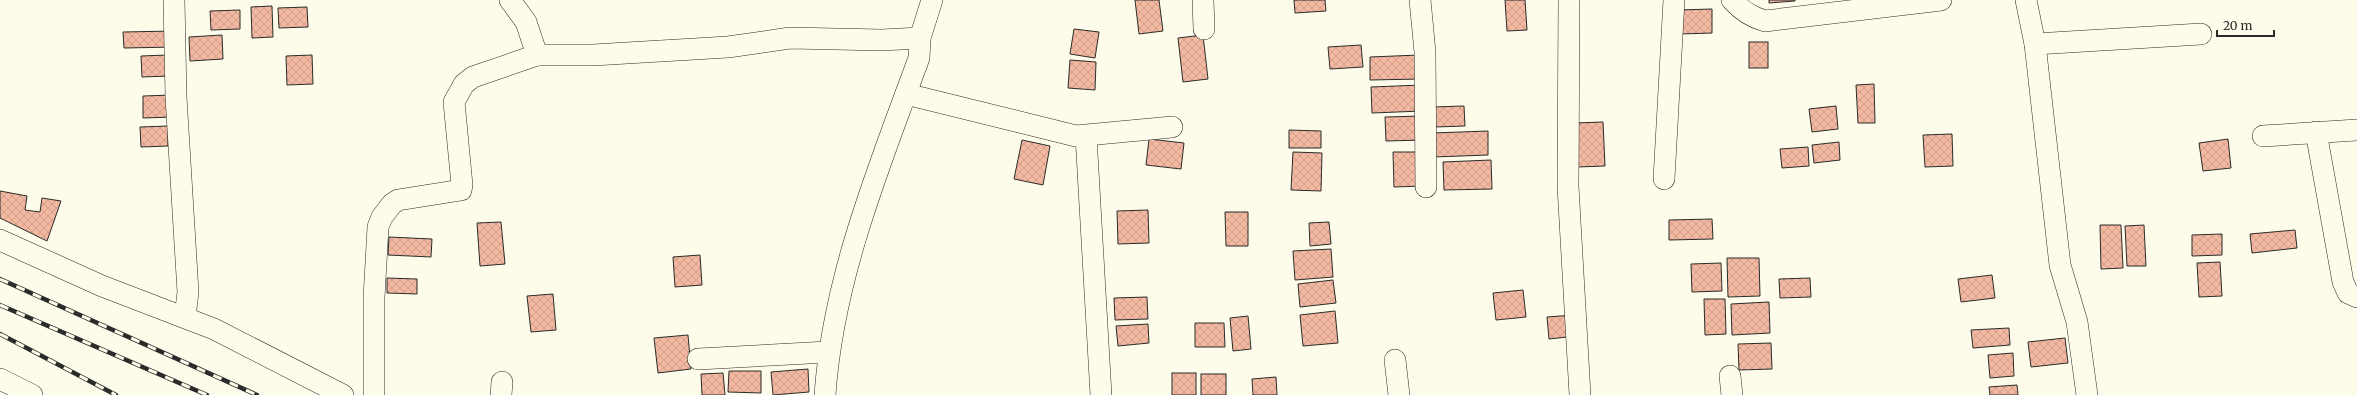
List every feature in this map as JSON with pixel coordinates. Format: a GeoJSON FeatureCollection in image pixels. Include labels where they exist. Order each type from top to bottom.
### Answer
{"type":"FeatureCollection","features":[{"type":"Feature","properties":{"kind":"street"},"geometry":{"type":"LineString","coordinates":[[174,0],[176,97],[188,292],[185,317]]}},
{"type":"Feature","properties":{"kind":"street"},"geometry":{"type":"LineString","coordinates":[[510,0],[526,22],[537,55]]}},
{"type":"Feature","properties":{"kind":"street"},"geometry":{"type":"LineString","coordinates":[[825,395],[828,352],[860,220],[919,58],[920,38],[932,0]]}},
{"type":"Feature","properties":{"kind":"street"},"geometry":{"type":"LineString","coordinates":[[1203,0],[1204,29]]}},
{"type":"Feature","properties":{"kind":"street"},"geometry":{"type":"LineString","coordinates":[[1420,0],[1425,52],[1426,187]]}},
{"type":"Feature","properties":{"kind":"street"},"geometry":{"type":"LineString","coordinates":[[1570,0],[1568,186],[1580,395]]}},
{"type":"Feature","properties":{"kind":"street"},"geometry":{"type":"LineString","coordinates":[[1664,179],[1674,0]]}},
{"type":"Feature","properties":{"kind":"street"},"geometry":{"type":"LineString","coordinates":[[1732,0],[1742,11],[1754,18],[1766,21],[1914,2],[1941,0]]}},
{"type":"Feature","properties":{"kind":"street"},"geometry":{"type":"LineString","coordinates":[[2026,0],[2035,44],[2060,265],[2077,322],[2087,395]]}},
{"type":"Feature","properties":{"kind":"street"},"geometry":{"type":"LineString","coordinates":[[2035,44],[2201,34]]}},
{"type":"Feature","properties":{"kind":"street"},"geometry":{"type":"LineString","coordinates":[[374,395],[374,298],[378,226],[382,217],[392,204],[398,200],[461,190],[454,102],[464,84],[473,77],[537,55],[593,55],[728,47],[790,38],[882,40],[920,38]]}},
{"type":"Feature","properties":{"kind":"street"},"geometry":{"type":"LineString","coordinates":[[906,94],[1064,134],[1086,136],[1172,127]]}},
{"type":"Feature","properties":{"kind":"street"},"geometry":{"type":"LineString","coordinates":[[2263,136],[2357,130]]}},
{"type":"Feature","properties":{"kind":"street"},"geometry":{"type":"LineString","coordinates":[[2316,132],[2343,282],[2348,292],[2357,297]]}},
{"type":"Feature","properties":{"kind":"street"},"geometry":{"type":"LineString","coordinates":[[1086,136],[1102,395]]}},
{"type":"Feature","properties":{"kind":"street"},"geometry":{"type":"LineString","coordinates":[[0,240],[102,286],[185,317],[343,395]]}},
{"type":"Feature","properties":{"kind":"street"},"geometry":{"type":"LineString","coordinates":[[698,359],[828,352]]}},
{"type":"Feature","properties":{"kind":"street"},"geometry":{"type":"LineString","coordinates":[[1395,360],[1399,395]]}},
{"type":"Feature","properties":{"kind":"street"},"geometry":{"type":"LineString","coordinates":[[0,379],[32,395]]}},
{"type":"Feature","properties":{"kind":"building"},"geometry":{"type":"Polygon","coordinates":[[[1135,0],[1159,0],[1163,31],[1139,34],[1135,0]]]}},
{"type":"Feature","properties":{"kind":"building"},"geometry":{"type":"Polygon","coordinates":[[[1294,0],[1325,0],[1326,11],[1295,13],[1294,0]]]}},
{"type":"Feature","properties":{"kind":"building"},"geometry":{"type":"Polygon","coordinates":[[[1505,0],[1525,0],[1527,30],[1507,31],[1505,0]]]}},
{"type":"Feature","properties":{"kind":"building"},"geometry":{"type":"Polygon","coordinates":[[[1769,0],[1795,0],[1795,1],[1769,3],[1769,0]]]}},
{"type":"Feature","properties":{"kind":"building"},"geometry":{"type":"Polygon","coordinates":[[[272,6],[273,37],[252,38],[251,7],[272,6]]]}},
{"type":"Feature","properties":{"kind":"building"},"geometry":{"type":"Polygon","coordinates":[[[307,7],[308,27],[279,28],[278,8],[307,7]]]}},
{"type":"Feature","properties":{"kind":"building"},"geometry":{"type":"Polygon","coordinates":[[[1712,9],[1712,33],[1680,34],[1679,10],[1712,9]]]}},
{"type":"Feature","properties":{"kind":"building"},"geometry":{"type":"Polygon","coordinates":[[[240,10],[240,29],[211,30],[210,11],[240,10]]]}},
{"type":"Feature","properties":{"kind":"building"},"geometry":{"type":"Polygon","coordinates":[[[1074,29],[1099,32],[1095,58],[1070,54],[1074,29]]]}},
{"type":"Feature","properties":{"kind":"building"},"geometry":{"type":"Polygon","coordinates":[[[174,31],[175,47],[124,48],[123,32],[174,31]]]}},
{"type":"Feature","properties":{"kind":"building"},"geometry":{"type":"Polygon","coordinates":[[[222,35],[223,59],[190,61],[189,37],[222,35]]]}},
{"type":"Feature","properties":{"kind":"building"},"geometry":{"type":"Polygon","coordinates":[[[1203,35],[1208,79],[1183,82],[1178,38],[1203,35]]]}},
{"type":"Feature","properties":{"kind":"building"},"geometry":{"type":"Polygon","coordinates":[[[1749,42],[1768,42],[1768,68],[1749,68],[1749,42]]]}},
{"type":"Feature","properties":{"kind":"building"},"geometry":{"type":"Polygon","coordinates":[[[1361,45],[1363,67],[1330,69],[1328,47],[1361,45]]]}},
{"type":"Feature","properties":{"kind":"building"},"geometry":{"type":"Polygon","coordinates":[[[168,55],[169,76],[142,77],[141,56],[168,55]]]}},
{"type":"Feature","properties":{"kind":"building"},"geometry":{"type":"Polygon","coordinates":[[[312,55],[313,84],[287,85],[286,56],[312,55]]]}},
{"type":"Feature","properties":{"kind":"building"},"geometry":{"type":"Polygon","coordinates":[[[1419,55],[1420,79],[1370,80],[1370,57],[1419,55]]]}},
{"type":"Feature","properties":{"kind":"building"},"geometry":{"type":"Polygon","coordinates":[[[1070,60],[1096,62],[1095,90],[1068,88],[1070,60]]]}},
{"type":"Feature","properties":{"kind":"building"},"geometry":{"type":"Polygon","coordinates":[[[1874,84],[1875,123],[1858,123],[1856,85],[1874,84]]]}},
{"type":"Feature","properties":{"kind":"building"},"geometry":{"type":"Polygon","coordinates":[[[1422,85],[1422,111],[1372,113],[1371,87],[1422,85]]]}},
{"type":"Feature","properties":{"kind":"building"},"geometry":{"type":"Polygon","coordinates":[[[172,95],[173,117],[143,118],[143,96],[172,95]]]}},
{"type":"Feature","properties":{"kind":"building"},"geometry":{"type":"Polygon","coordinates":[[[1464,106],[1465,126],[1434,127],[1433,107],[1464,106]]]}},
{"type":"Feature","properties":{"kind":"building"},"geometry":{"type":"Polygon","coordinates":[[[1836,106],[1838,129],[1812,132],[1809,109],[1836,106]]]}},
{"type":"Feature","properties":{"kind":"building"},"geometry":{"type":"Polygon","coordinates":[[[1422,116],[1423,140],[1386,141],[1385,117],[1422,116]]]}},
{"type":"Feature","properties":{"kind":"building"},"geometry":{"type":"Polygon","coordinates":[[[1603,122],[1605,166],[1577,167],[1575,123],[1603,122]]]}},
{"type":"Feature","properties":{"kind":"building"},"geometry":{"type":"Polygon","coordinates":[[[168,126],[168,146],[141,147],[140,127],[168,126]]]}},
{"type":"Feature","properties":{"kind":"building"},"geometry":{"type":"Polygon","coordinates":[[[1289,130],[1321,131],[1321,148],[1289,148],[1289,130]]]}},
{"type":"Feature","properties":{"kind":"building"},"geometry":{"type":"Polygon","coordinates":[[[1488,131],[1488,155],[1433,157],[1433,133],[1488,131]]]}},
{"type":"Feature","properties":{"kind":"building"},"geometry":{"type":"Polygon","coordinates":[[[1952,134],[1953,166],[1925,167],[1923,135],[1952,134]]]}},
{"type":"Feature","properties":{"kind":"building"},"geometry":{"type":"Polygon","coordinates":[[[1149,139],[1184,143],[1181,169],[1146,165],[1149,139]]]}},
{"type":"Feature","properties":{"kind":"building"},"geometry":{"type":"Polygon","coordinates":[[[2228,139],[2231,168],[2203,171],[2199,143],[2228,139]]]}},
{"type":"Feature","properties":{"kind":"building"},"geometry":{"type":"Polygon","coordinates":[[[1022,140],[1050,146],[1043,185],[1014,179],[1022,140]]]}},
{"type":"Feature","properties":{"kind":"building"},"geometry":{"type":"Polygon","coordinates":[[[1839,142],[1840,160],[1814,163],[1812,145],[1839,142]]]}},
{"type":"Feature","properties":{"kind":"building"},"geometry":{"type":"Polygon","coordinates":[[[1808,147],[1809,166],[1782,168],[1780,149],[1808,147]]]}},
{"type":"Feature","properties":{"kind":"building"},"geometry":{"type":"Polygon","coordinates":[[[1293,152],[1322,153],[1321,191],[1291,190],[1293,152]]]}},
{"type":"Feature","properties":{"kind":"building"},"geometry":{"type":"Polygon","coordinates":[[[1393,152],[1421,152],[1422,186],[1394,187],[1393,152]]]}},
{"type":"Feature","properties":{"kind":"building"},"geometry":{"type":"Polygon","coordinates":[[[1491,160],[1492,189],[1444,190],[1443,162],[1491,160]]]}},
{"type":"Feature","properties":{"kind":"building"},"geometry":{"type":"Polygon","coordinates":[[[0,191],[27,196],[25,210],[40,212],[42,198],[61,201],[47,241],[0,218],[0,191]]]}},
{"type":"Feature","properties":{"kind":"building"},"geometry":{"type":"Polygon","coordinates":[[[1148,210],[1149,243],[1118,244],[1117,211],[1148,210]]]}},
{"type":"Feature","properties":{"kind":"building"},"geometry":{"type":"Polygon","coordinates":[[[1225,212],[1248,212],[1248,246],[1226,246],[1225,212]]]}},
{"type":"Feature","properties":{"kind":"building"},"geometry":{"type":"Polygon","coordinates":[[[1712,219],[1713,239],[1669,240],[1669,220],[1712,219]]]}},
{"type":"Feature","properties":{"kind":"building"},"geometry":{"type":"Polygon","coordinates":[[[501,222],[505,264],[480,266],[477,223],[501,222]]]}},
{"type":"Feature","properties":{"kind":"building"},"geometry":{"type":"Polygon","coordinates":[[[1329,222],[1331,244],[1310,246],[1309,223],[1329,222]]]}},
{"type":"Feature","properties":{"kind":"building"},"geometry":{"type":"Polygon","coordinates":[[[2100,225],[2121,225],[2123,268],[2101,269],[2100,225]]]}},
{"type":"Feature","properties":{"kind":"building"},"geometry":{"type":"Polygon","coordinates":[[[2144,225],[2146,266],[2127,266],[2125,226],[2144,225]]]}},
{"type":"Feature","properties":{"kind":"building"},"geometry":{"type":"Polygon","coordinates":[[[2295,230],[2297,248],[2252,253],[2250,234],[2295,230]]]}},
{"type":"Feature","properties":{"kind":"building"},"geometry":{"type":"Polygon","coordinates":[[[2222,234],[2222,255],[2192,256],[2192,235],[2222,234]]]}},
{"type":"Feature","properties":{"kind":"building"},"geometry":{"type":"Polygon","coordinates":[[[389,237],[432,239],[431,257],[388,255],[389,237]]]}},
{"type":"Feature","properties":{"kind":"building"},"geometry":{"type":"Polygon","coordinates":[[[1331,249],[1333,277],[1295,280],[1293,251],[1331,249]]]}},
{"type":"Feature","properties":{"kind":"building"},"geometry":{"type":"Polygon","coordinates":[[[700,255],[702,285],[675,287],[673,257],[700,255]]]}},
{"type":"Feature","properties":{"kind":"building"},"geometry":{"type":"Polygon","coordinates":[[[1727,258],[1759,258],[1760,296],[1728,297],[1727,258]]]}},
{"type":"Feature","properties":{"kind":"building"},"geometry":{"type":"Polygon","coordinates":[[[2220,262],[2222,296],[2199,297],[2197,263],[2220,262]]]}},
{"type":"Feature","properties":{"kind":"building"},"geometry":{"type":"Polygon","coordinates":[[[1721,263],[1722,291],[1692,292],[1691,264],[1721,263]]]}},
{"type":"Feature","properties":{"kind":"building"},"geometry":{"type":"Polygon","coordinates":[[[1992,275],[1995,298],[1961,302],[1958,279],[1992,275]]]}},
{"type":"Feature","properties":{"kind":"building"},"geometry":{"type":"Polygon","coordinates":[[[387,278],[417,279],[417,294],[387,293],[387,278]]]}},
{"type":"Feature","properties":{"kind":"building"},"geometry":{"type":"Polygon","coordinates":[[[1810,278],[1811,297],[1780,298],[1779,279],[1810,278]]]}},
{"type":"Feature","properties":{"kind":"building"},"geometry":{"type":"Polygon","coordinates":[[[1333,280],[1336,303],[1300,307],[1298,284],[1333,280]]]}},
{"type":"Feature","properties":{"kind":"building"},"geometry":{"type":"Polygon","coordinates":[[[1523,290],[1526,317],[1496,320],[1493,293],[1523,290]]]}},
{"type":"Feature","properties":{"kind":"building"},"geometry":{"type":"Polygon","coordinates":[[[553,294],[556,330],[531,332],[527,296],[553,294]]]}},
{"type":"Feature","properties":{"kind":"building"},"geometry":{"type":"Polygon","coordinates":[[[1147,297],[1148,319],[1115,320],[1114,298],[1147,297]]]}},
{"type":"Feature","properties":{"kind":"building"},"geometry":{"type":"Polygon","coordinates":[[[1704,299],[1725,299],[1726,334],[1705,335],[1704,299]]]}},
{"type":"Feature","properties":{"kind":"building"},"geometry":{"type":"Polygon","coordinates":[[[1769,302],[1770,333],[1732,335],[1731,304],[1769,302]]]}},
{"type":"Feature","properties":{"kind":"building"},"geometry":{"type":"Polygon","coordinates":[[[1335,311],[1338,343],[1303,346],[1300,315],[1335,311]]]}},
{"type":"Feature","properties":{"kind":"building"},"geometry":{"type":"Polygon","coordinates":[[[1574,315],[1576,336],[1549,339],[1547,317],[1574,315]]]}},
{"type":"Feature","properties":{"kind":"building"},"geometry":{"type":"Polygon","coordinates":[[[1248,316],[1251,349],[1233,351],[1230,318],[1248,316]]]}},
{"type":"Feature","properties":{"kind":"building"},"geometry":{"type":"Polygon","coordinates":[[[1195,323],[1224,323],[1225,347],[1195,347],[1195,323]]]}},
{"type":"Feature","properties":{"kind":"building"},"geometry":{"type":"Polygon","coordinates":[[[1148,324],[1149,343],[1118,346],[1116,326],[1148,324]]]}},
{"type":"Feature","properties":{"kind":"building"},"geometry":{"type":"Polygon","coordinates":[[[2009,328],[2010,345],[1973,348],[1971,330],[2009,328]]]}},
{"type":"Feature","properties":{"kind":"building"},"geometry":{"type":"Polygon","coordinates":[[[688,335],[691,369],[658,373],[654,338],[688,335]]]}},
{"type":"Feature","properties":{"kind":"building"},"geometry":{"type":"Polygon","coordinates":[[[2065,338],[2068,363],[2031,367],[2028,342],[2065,338]]]}},
{"type":"Feature","properties":{"kind":"building"},"geometry":{"type":"Polygon","coordinates":[[[1771,343],[1772,369],[1739,370],[1738,344],[1771,343]]]}},
{"type":"Feature","properties":{"kind":"building"},"geometry":{"type":"Polygon","coordinates":[[[2013,353],[2014,376],[1990,378],[1988,355],[2013,353]]]}},
{"type":"Feature","properties":{"kind":"building"},"geometry":{"type":"Polygon","coordinates":[[[808,369],[809,392],[773,395],[771,372],[808,369]]]}},
{"type":"Feature","properties":{"kind":"building"},"geometry":{"type":"Polygon","coordinates":[[[729,371],[761,371],[761,393],[728,392],[729,371]]]}},
{"type":"Feature","properties":{"kind":"building"},"geometry":{"type":"Polygon","coordinates":[[[723,373],[725,395],[702,395],[701,374],[723,373]]]}},
{"type":"Feature","properties":{"kind":"building"},"geometry":{"type":"Polygon","coordinates":[[[1172,373],[1196,373],[1196,395],[1172,395],[1172,373]]]}},
{"type":"Feature","properties":{"kind":"building"},"geometry":{"type":"Polygon","coordinates":[[[1201,374],[1226,374],[1226,395],[1201,395],[1201,374]]]}},
{"type":"Feature","properties":{"kind":"building"},"geometry":{"type":"Polygon","coordinates":[[[1276,377],[1277,395],[1253,395],[1252,379],[1276,377]]]}},
{"type":"Feature","properties":{"kind":"building"},"geometry":{"type":"Polygon","coordinates":[[[2017,385],[2018,395],[1990,395],[1989,387],[2017,385]]]}},
{"type":"Feature","properties":{"kind":"railway"},"geometry":{"type":"LineString","coordinates":[[0,279],[257,395]]}},
{"type":"Feature","properties":{"kind":"railway"},"geometry":{"type":"LineString","coordinates":[[0,305],[207,395]]}},
{"type":"Feature","properties":{"kind":"railway"},"geometry":{"type":"LineString","coordinates":[[0,334],[116,395]]}}]}
